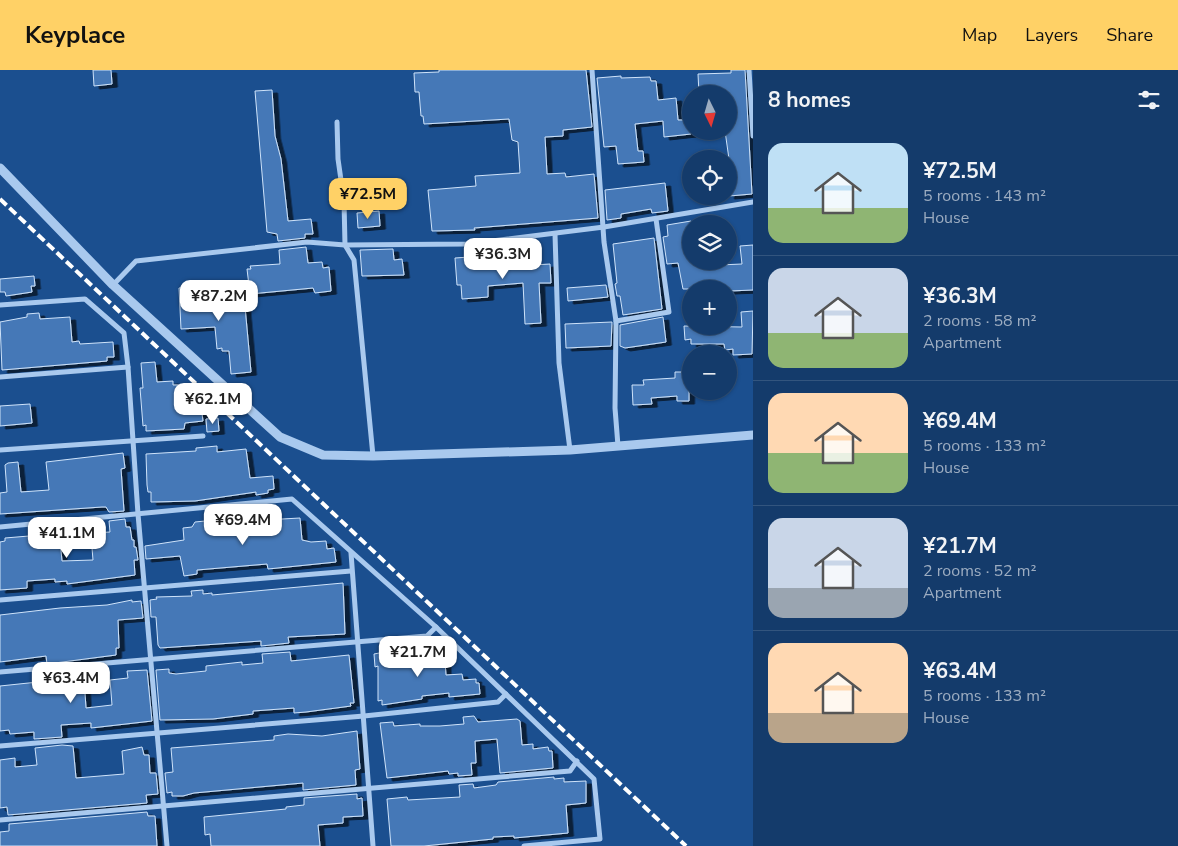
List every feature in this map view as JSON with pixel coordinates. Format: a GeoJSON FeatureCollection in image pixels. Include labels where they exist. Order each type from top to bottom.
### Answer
{"type":"FeatureCollection","features":[{"type":"Feature","properties":{"kind":"street"},"geometry":{"type":"LineString","coordinates":[[592,70],[604,227],[616,321],[615,408],[618,446]]}},
{"type":"Feature","properties":{"kind":"street"},"geometry":{"type":"LineString","coordinates":[[748,70],[753,136]]}},
{"type":"Feature","properties":{"kind":"street"},"geometry":{"type":"LineString","coordinates":[[337,122],[338,160],[344,201],[345,245],[354,260],[373,456]]}},
{"type":"Feature","properties":{"kind":"street"},"geometry":{"type":"LineString","coordinates":[[0,168],[113,285],[280,437],[323,455],[373,456],[570,450],[753,435]]}},
{"type":"Feature","properties":{"kind":"street"},"geometry":{"type":"LineString","coordinates":[[113,285],[136,261],[308,242],[345,245],[467,244],[604,227],[753,202]]}},
{"type":"Feature","properties":{"kind":"street"},"geometry":{"type":"LineString","coordinates":[[616,321],[669,312],[656,219]]}},
{"type":"Feature","properties":{"kind":"street"},"geometry":{"type":"LineString","coordinates":[[555,234],[559,363],[570,450]]}},
{"type":"Feature","properties":{"kind":"street"},"geometry":{"type":"LineString","coordinates":[[0,305],[85,298],[124,333],[167,846]]}},
{"type":"Feature","properties":{"kind":"street"},"geometry":{"type":"LineString","coordinates":[[0,377],[128,367]]}},
{"type":"Feature","properties":{"kind":"street"},"geometry":{"type":"LineString","coordinates":[[0,450],[203,436]]}},
{"type":"Feature","properties":{"kind":"street"},"geometry":{"type":"LineString","coordinates":[[0,526],[292,499],[436,627],[577,761],[594,780],[600,839],[524,846]]}},
{"type":"Feature","properties":{"kind":"street"},"geometry":{"type":"LineString","coordinates":[[351,553],[373,846]]}},
{"type":"Feature","properties":{"kind":"street"},"geometry":{"type":"LineString","coordinates":[[0,600],[351,571]]}},
{"type":"Feature","properties":{"kind":"street"},"geometry":{"type":"LineString","coordinates":[[0,672],[427,636],[436,627]]}},
{"type":"Feature","properties":{"kind":"street"},"geometry":{"type":"LineString","coordinates":[[0,746],[364,716],[498,702],[506,694]]}},
{"type":"Feature","properties":{"kind":"street"},"geometry":{"type":"LineString","coordinates":[[0,820],[570,771],[577,761]]}},
{"type":"Feature","properties":{"kind":"building"},"geometry":{"type":"Polygon","coordinates":[[[93,70],[111,70],[112,84],[94,86],[93,70]]]}},
{"type":"Feature","properties":{"kind":"building"},"geometry":{"type":"Polygon","coordinates":[[[439,70],[586,70],[592,127],[563,130],[563,136],[545,137],[547,174],[565,173],[566,177],[594,174],[598,218],[474,228],[475,230],[432,231],[428,190],[476,186],[475,176],[520,173],[518,142],[512,140],[509,119],[424,124],[423,116],[421,116],[419,92],[415,92],[414,73],[439,72],[439,70]]]}},
{"type":"Feature","properties":{"kind":"building"},"geometry":{"type":"Polygon","coordinates":[[[731,70],[745,70],[752,194],[737,195],[737,150],[728,150],[726,140],[738,140],[738,85],[699,85],[698,74],[731,73],[731,70]]]}},
{"type":"Feature","properties":{"kind":"building"},"geometry":{"type":"Polygon","coordinates":[[[621,76],[621,78],[650,77],[651,81],[656,81],[658,100],[676,98],[678,120],[682,120],[682,135],[664,137],[663,121],[635,124],[638,151],[643,151],[644,162],[618,164],[616,146],[604,147],[597,78],[621,76]]]}},
{"type":"Feature","properties":{"kind":"building"},"geometry":{"type":"Polygon","coordinates":[[[272,90],[275,136],[281,159],[288,221],[311,219],[313,234],[305,234],[305,238],[278,241],[277,234],[267,232],[255,91],[272,90]]]}},
{"type":"Feature","properties":{"kind":"building"},"geometry":{"type":"Polygon","coordinates":[[[665,183],[668,211],[652,213],[651,209],[621,214],[621,218],[607,220],[605,190],[665,183]]]}},
{"type":"Feature","properties":{"kind":"building"},"geometry":{"type":"Polygon","coordinates":[[[379,211],[380,226],[358,228],[357,213],[379,211]]]}},
{"type":"Feature","properties":{"kind":"building"},"geometry":{"type":"Polygon","coordinates":[[[682,222],[682,270],[737,270],[737,264],[742,264],[740,246],[753,245],[753,290],[737,291],[737,280],[682,280],[682,284],[678,263],[667,264],[663,237],[668,236],[667,225],[682,222]]]}},
{"type":"Feature","properties":{"kind":"building"},"geometry":{"type":"Polygon","coordinates":[[[654,238],[662,309],[623,315],[620,296],[617,296],[615,284],[617,283],[613,244],[654,238]]]}},
{"type":"Feature","properties":{"kind":"building"},"geometry":{"type":"Polygon","coordinates":[[[306,247],[308,263],[322,262],[323,268],[329,267],[331,291],[315,293],[313,288],[250,294],[247,269],[251,269],[250,266],[280,264],[279,250],[306,247]]]}},
{"type":"Feature","properties":{"kind":"building"},"geometry":{"type":"Polygon","coordinates":[[[393,249],[394,260],[402,259],[404,275],[362,276],[360,250],[393,249]]]}},
{"type":"Feature","properties":{"kind":"building"},"geometry":{"type":"Polygon","coordinates":[[[514,254],[515,266],[550,264],[551,283],[539,283],[541,323],[525,324],[523,283],[488,286],[488,297],[462,299],[461,285],[457,285],[455,258],[514,254]]]}},
{"type":"Feature","properties":{"kind":"building"},"geometry":{"type":"Polygon","coordinates":[[[34,276],[35,286],[31,286],[32,292],[6,296],[5,292],[0,292],[0,279],[34,276]]]}},
{"type":"Feature","properties":{"kind":"building"},"geometry":{"type":"Polygon","coordinates":[[[606,285],[608,297],[568,301],[567,288],[606,285]]]}},
{"type":"Feature","properties":{"kind":"building"},"geometry":{"type":"Polygon","coordinates":[[[199,286],[199,289],[221,287],[222,298],[244,296],[251,372],[231,374],[229,351],[222,351],[222,348],[217,349],[215,327],[181,329],[179,288],[199,286]]]}},
{"type":"Feature","properties":{"kind":"building"},"geometry":{"type":"Polygon","coordinates":[[[753,311],[752,354],[737,355],[737,345],[691,344],[691,339],[685,340],[685,335],[737,335],[737,327],[742,327],[741,312],[753,311]]]}},
{"type":"Feature","properties":{"kind":"building"},"geometry":{"type":"Polygon","coordinates":[[[39,313],[40,319],[70,317],[72,342],[79,341],[80,344],[113,342],[114,357],[107,357],[107,361],[2,370],[0,322],[27,317],[27,314],[39,313]]]}},
{"type":"Feature","properties":{"kind":"building"},"geometry":{"type":"Polygon","coordinates":[[[663,317],[666,342],[625,348],[620,346],[620,325],[663,317]]]}},
{"type":"Feature","properties":{"kind":"building"},"geometry":{"type":"Polygon","coordinates":[[[612,322],[611,346],[566,348],[565,324],[612,322]]]}},
{"type":"Feature","properties":{"kind":"building"},"geometry":{"type":"Polygon","coordinates":[[[155,362],[157,382],[173,381],[173,385],[179,385],[180,404],[183,404],[184,408],[201,406],[203,421],[185,423],[184,429],[146,431],[146,425],[143,426],[140,388],[143,388],[141,363],[155,362]]]}},
{"type":"Feature","properties":{"kind":"building"},"geometry":{"type":"Polygon","coordinates":[[[675,372],[682,372],[682,400],[689,401],[677,401],[677,396],[651,398],[652,404],[633,405],[632,385],[644,385],[643,380],[675,378],[675,372]]]}},
{"type":"Feature","properties":{"kind":"building"},"geometry":{"type":"Polygon","coordinates":[[[30,404],[32,423],[0,426],[0,406],[30,404]]]}},
{"type":"Feature","properties":{"kind":"building"},"geometry":{"type":"Polygon","coordinates":[[[218,418],[219,431],[207,432],[206,419],[218,418]]]}},
{"type":"Feature","properties":{"kind":"building"},"geometry":{"type":"Polygon","coordinates":[[[217,446],[217,452],[246,449],[250,478],[273,476],[274,489],[268,490],[268,493],[256,495],[256,492],[195,501],[151,502],[151,492],[148,492],[147,485],[146,454],[196,451],[196,448],[217,446]]]}},
{"type":"Feature","properties":{"kind":"building"},"geometry":{"type":"Polygon","coordinates":[[[123,453],[125,468],[121,469],[124,511],[109,512],[106,507],[102,507],[0,514],[0,493],[7,492],[5,465],[8,463],[18,462],[21,492],[49,490],[46,462],[123,453]]]}},
{"type":"Feature","properties":{"kind":"building"},"geometry":{"type":"Polygon","coordinates":[[[246,517],[246,521],[300,518],[302,540],[311,542],[326,541],[327,549],[334,548],[336,562],[268,569],[267,564],[197,570],[197,574],[184,576],[180,556],[146,559],[145,546],[184,540],[183,528],[192,527],[195,522],[246,517]]]}},
{"type":"Feature","properties":{"kind":"building"},"geometry":{"type":"Polygon","coordinates":[[[125,519],[126,527],[130,527],[134,547],[136,547],[138,560],[134,560],[135,575],[67,584],[67,581],[55,582],[55,579],[27,581],[27,588],[0,590],[0,542],[5,541],[5,538],[53,534],[53,541],[60,540],[62,561],[93,560],[91,536],[93,533],[110,532],[109,521],[125,519]]]}},
{"type":"Feature","properties":{"kind":"building"},"geometry":{"type":"Polygon","coordinates":[[[343,583],[345,634],[288,637],[289,643],[261,646],[261,641],[160,648],[158,645],[156,617],[151,617],[150,600],[157,599],[156,597],[192,596],[191,591],[203,590],[203,594],[212,593],[212,595],[343,583]]]}},
{"type":"Feature","properties":{"kind":"building"},"geometry":{"type":"Polygon","coordinates":[[[132,600],[132,602],[141,601],[143,618],[118,620],[119,648],[116,648],[116,655],[47,664],[46,656],[0,662],[0,615],[107,605],[132,600]]]}},
{"type":"Feature","properties":{"kind":"building"},"geometry":{"type":"Polygon","coordinates":[[[444,649],[446,675],[462,674],[463,680],[476,679],[476,683],[479,683],[480,694],[449,697],[449,693],[422,696],[422,699],[382,705],[382,700],[378,701],[378,666],[375,667],[374,654],[395,650],[395,656],[432,653],[432,650],[444,649]]]}},
{"type":"Feature","properties":{"kind":"building"},"geometry":{"type":"Polygon","coordinates":[[[290,652],[291,661],[349,655],[354,703],[350,703],[351,706],[306,712],[294,713],[294,708],[253,711],[253,714],[213,719],[160,720],[156,670],[169,669],[169,673],[176,674],[206,671],[206,666],[242,662],[242,665],[263,663],[262,654],[290,652]]]}},
{"type":"Feature","properties":{"kind":"building"},"geometry":{"type":"Polygon","coordinates":[[[79,670],[80,679],[84,679],[86,708],[112,705],[110,680],[128,678],[127,671],[147,670],[152,721],[91,728],[91,723],[61,725],[62,737],[34,739],[34,732],[10,734],[9,730],[0,731],[0,686],[38,682],[38,679],[48,678],[47,672],[79,670]]]}},
{"type":"Feature","properties":{"kind":"building"},"geometry":{"type":"Polygon","coordinates":[[[474,716],[478,722],[517,719],[520,721],[522,745],[533,744],[533,749],[548,747],[549,751],[552,751],[553,768],[500,773],[497,739],[475,741],[476,763],[471,763],[472,775],[458,776],[458,773],[449,774],[448,771],[387,778],[380,723],[393,722],[394,726],[420,724],[420,726],[440,726],[464,724],[463,717],[474,716]]]}},
{"type":"Feature","properties":{"kind":"building"},"geometry":{"type":"Polygon","coordinates":[[[357,731],[360,769],[355,770],[356,785],[303,790],[303,783],[194,793],[183,796],[172,796],[172,792],[167,793],[165,773],[173,772],[171,748],[274,740],[274,736],[288,734],[322,736],[357,731]]]}},
{"type":"Feature","properties":{"kind":"building"},"geometry":{"type":"Polygon","coordinates":[[[62,745],[73,746],[76,778],[124,774],[122,751],[142,747],[144,755],[149,755],[150,773],[156,773],[158,794],[146,795],[147,803],[8,815],[7,807],[0,808],[0,760],[15,758],[15,767],[37,765],[35,748],[62,745]]]}},
{"type":"Feature","properties":{"kind":"building"},"geometry":{"type":"Polygon","coordinates":[[[554,777],[554,779],[564,778],[564,782],[586,781],[586,803],[566,805],[568,833],[514,838],[514,836],[493,837],[493,839],[424,846],[391,846],[387,799],[407,797],[408,800],[460,797],[459,785],[473,784],[474,788],[496,785],[498,782],[554,777]]]}},
{"type":"Feature","properties":{"kind":"building"},"geometry":{"type":"Polygon","coordinates":[[[357,794],[357,799],[362,798],[363,816],[343,817],[343,823],[318,825],[320,846],[211,846],[210,834],[205,835],[204,817],[286,809],[286,807],[304,805],[304,798],[357,794]]]}},
{"type":"Feature","properties":{"kind":"building"},"geometry":{"type":"Polygon","coordinates":[[[147,812],[148,816],[155,816],[157,846],[0,846],[0,832],[9,831],[9,824],[147,812]]]}},
{"type":"Feature","properties":{"kind":"railway"},"geometry":{"type":"LineString","coordinates":[[0,199],[686,846]]}}]}
